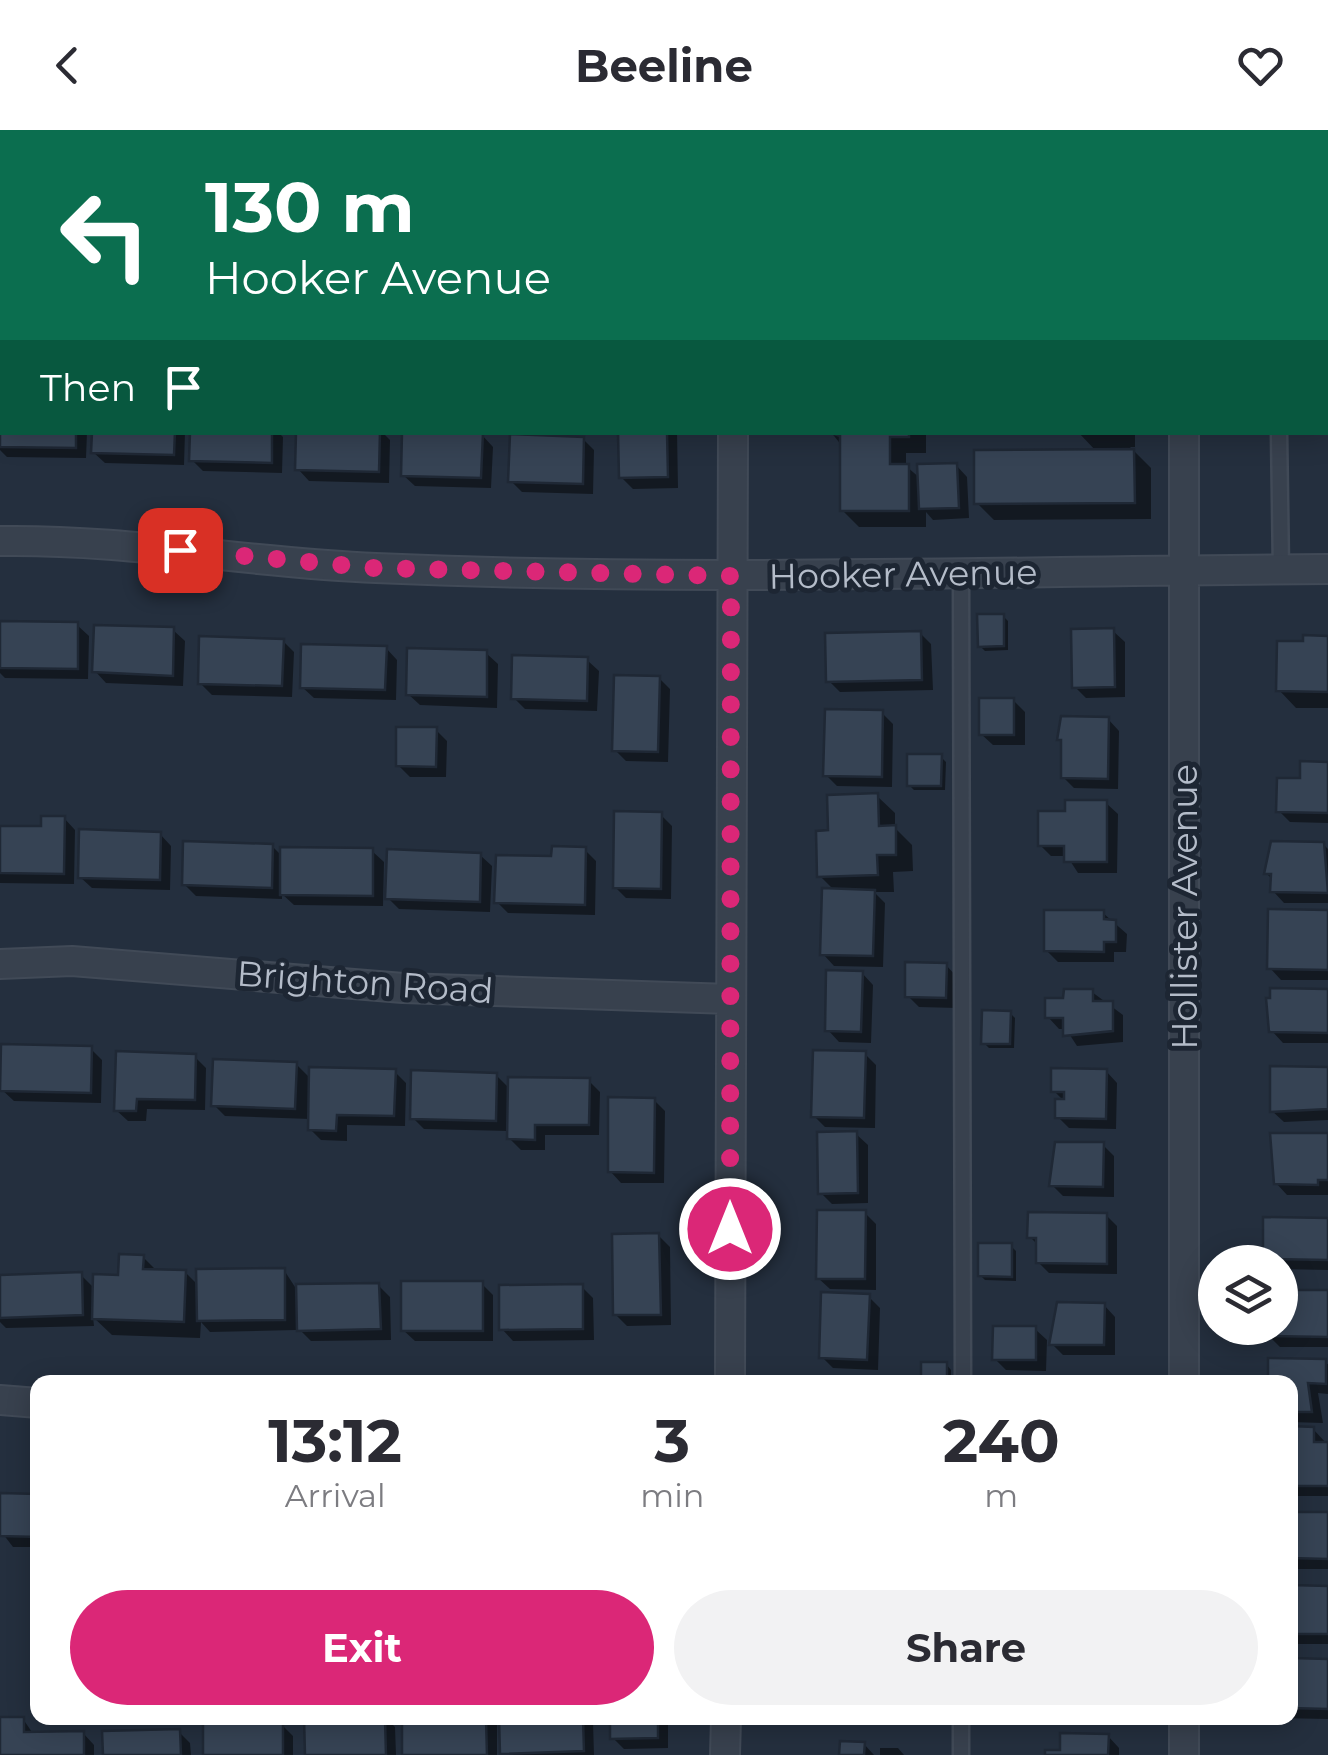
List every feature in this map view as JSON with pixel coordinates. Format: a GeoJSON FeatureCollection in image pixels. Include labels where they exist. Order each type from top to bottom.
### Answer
{"type":"FeatureCollection","features":[{"type":"Feature","properties":{"kind":"street"},"geometry":{"type":"LineString","coordinates":[[730,1375],[733,435]]}},
{"type":"Feature","properties":{"kind":"street","name":"Hollister Avenue"},"geometry":{"type":"LineString","coordinates":[[1184,435],[1184,1375]]}},
{"type":"Feature","properties":{"kind":"street","name":"Hooker Avenue"},"geometry":{"type":"LineString","coordinates":[[0,541],[65,540],[374,568],[731,576],[1328,570]]}},
{"type":"Feature","properties":{"kind":"street","name":"Brighton Road"},"geometry":{"type":"LineString","coordinates":[[0,964],[72,961],[403,988],[730,999]]}},
{"type":"Feature","properties":{"kind":"street"},"geometry":{"type":"LineString","coordinates":[[0,1400],[30,1402]]}},
{"type":"Feature","properties":{"kind":"street"},"geometry":{"type":"LineString","coordinates":[[726,1725],[726,1755]]}},
{"type":"Feature","properties":{"kind":"street"},"geometry":{"type":"LineString","coordinates":[[1184,1725],[1184,1755]]}},
{"type":"Feature","properties":{"kind":"lane"},"geometry":{"type":"LineString","coordinates":[[1279,435],[1281,570]]}},
{"type":"Feature","properties":{"kind":"lane"},"geometry":{"type":"LineString","coordinates":[[961,573],[962,1375]]}},
{"type":"Feature","properties":{"kind":"lane"},"geometry":{"type":"LineString","coordinates":[[961,1725],[961,1755]]}},
{"type":"Feature","properties":{"kind":"building"},"geometry":{"type":"Polygon","coordinates":[[[0,435],[76,435],[76,448],[0,447],[0,435]]]}},
{"type":"Feature","properties":{"kind":"building"},"geometry":{"type":"Polygon","coordinates":[[[92,435],[175,435],[174,455],[91,453],[92,435]]]}},
{"type":"Feature","properties":{"kind":"building"},"geometry":{"type":"Polygon","coordinates":[[[190,435],[272,435],[272,463],[189,461],[190,435]]]}},
{"type":"Feature","properties":{"kind":"building"},"geometry":{"type":"Polygon","coordinates":[[[296,435],[380,435],[379,472],[295,470],[296,435]]]}},
{"type":"Feature","properties":{"kind":"building"},"geometry":{"type":"Polygon","coordinates":[[[402,435],[483,435],[481,478],[401,476],[402,435]]]}},
{"type":"Feature","properties":{"kind":"building"},"geometry":{"type":"Polygon","coordinates":[[[510,435],[584,437],[583,484],[508,482],[510,435]]]}},
{"type":"Feature","properties":{"kind":"building"},"geometry":{"type":"Polygon","coordinates":[[[618,435],[667,435],[668,477],[619,478],[618,435]]]}},
{"type":"Feature","properties":{"kind":"building"},"geometry":{"type":"Polygon","coordinates":[[[837,435],[909,435],[890,437],[890,464],[909,464],[909,511],[840,511],[837,435]]]}},
{"type":"Feature","properties":{"kind":"building"},"geometry":{"type":"Polygon","coordinates":[[[1134,449],[1135,503],[974,504],[974,450],[1134,449]]]}},
{"type":"Feature","properties":{"kind":"building"},"geometry":{"type":"Polygon","coordinates":[[[957,463],[959,508],[919,509],[917,464],[957,463]]]}},
{"type":"Feature","properties":{"kind":"building"},"geometry":{"type":"Polygon","coordinates":[[[977,614],[1004,614],[1004,646],[978,647],[977,614]]]}},
{"type":"Feature","properties":{"kind":"building"},"geometry":{"type":"Polygon","coordinates":[[[0,621],[78,622],[78,669],[0,668],[0,621]]]}},
{"type":"Feature","properties":{"kind":"building"},"geometry":{"type":"Polygon","coordinates":[[[94,625],[174,627],[173,676],[92,672],[94,625]]]}},
{"type":"Feature","properties":{"kind":"building"},"geometry":{"type":"Polygon","coordinates":[[[1114,628],[1115,687],[1072,688],[1071,629],[1114,628]]]}},
{"type":"Feature","properties":{"kind":"building"},"geometry":{"type":"Polygon","coordinates":[[[921,631],[922,680],[826,682],[825,633],[921,631]]]}},
{"type":"Feature","properties":{"kind":"building"},"geometry":{"type":"Polygon","coordinates":[[[1303,635],[1328,636],[1328,692],[1276,691],[1277,641],[1303,641],[1303,635]]]}},
{"type":"Feature","properties":{"kind":"building"},"geometry":{"type":"Polygon","coordinates":[[[199,636],[284,639],[282,686],[198,684],[199,636]]]}},
{"type":"Feature","properties":{"kind":"building"},"geometry":{"type":"Polygon","coordinates":[[[301,644],[387,646],[385,690],[300,688],[301,644]]]}},
{"type":"Feature","properties":{"kind":"building"},"geometry":{"type":"Polygon","coordinates":[[[407,648],[487,650],[487,697],[406,695],[407,648]]]}},
{"type":"Feature","properties":{"kind":"building"},"geometry":{"type":"Polygon","coordinates":[[[512,655],[588,657],[587,701],[511,699],[512,655]]]}},
{"type":"Feature","properties":{"kind":"building"},"geometry":{"type":"Polygon","coordinates":[[[614,675],[660,676],[658,752],[612,751],[614,675]]]}},
{"type":"Feature","properties":{"kind":"building"},"geometry":{"type":"Polygon","coordinates":[[[979,698],[1014,698],[1014,735],[979,735],[979,698]]]}},
{"type":"Feature","properties":{"kind":"building"},"geometry":{"type":"Polygon","coordinates":[[[825,709],[883,710],[882,777],[823,776],[825,709]]]}},
{"type":"Feature","properties":{"kind":"building"},"geometry":{"type":"Polygon","coordinates":[[[1061,716],[1109,717],[1108,779],[1061,778],[1061,740],[1057,740],[1061,716]]]}},
{"type":"Feature","properties":{"kind":"building"},"geometry":{"type":"Polygon","coordinates":[[[396,727],[437,727],[436,767],[396,766],[396,727]]]}},
{"type":"Feature","properties":{"kind":"building"},"geometry":{"type":"Polygon","coordinates":[[[907,754],[942,754],[941,786],[907,786],[907,754]]]}},
{"type":"Feature","properties":{"kind":"building"},"geometry":{"type":"Polygon","coordinates":[[[1300,761],[1328,762],[1328,813],[1276,812],[1277,778],[1300,778],[1300,761]]]}},
{"type":"Feature","properties":{"kind":"building"},"geometry":{"type":"Polygon","coordinates":[[[878,793],[879,826],[896,825],[896,855],[877,855],[878,875],[817,877],[816,831],[828,830],[827,795],[878,793]]]}},
{"type":"Feature","properties":{"kind":"building"},"geometry":{"type":"Polygon","coordinates":[[[1065,800],[1107,800],[1107,862],[1064,862],[1064,846],[1038,846],[1038,811],[1065,811],[1065,800]]]}},
{"type":"Feature","properties":{"kind":"building"},"geometry":{"type":"Polygon","coordinates":[[[614,811],[662,812],[661,889],[613,888],[614,811]]]}},
{"type":"Feature","properties":{"kind":"building"},"geometry":{"type":"Polygon","coordinates":[[[41,816],[65,816],[64,874],[0,873],[0,826],[41,826],[41,816]]]}},
{"type":"Feature","properties":{"kind":"building"},"geometry":{"type":"Polygon","coordinates":[[[79,829],[161,832],[160,880],[78,878],[79,829]]]}},
{"type":"Feature","properties":{"kind":"building"},"geometry":{"type":"Polygon","coordinates":[[[183,841],[273,844],[272,888],[182,885],[183,841]]]}},
{"type":"Feature","properties":{"kind":"building"},"geometry":{"type":"Polygon","coordinates":[[[1271,841],[1324,842],[1328,893],[1270,892],[1271,874],[1264,874],[1271,841]]]}},
{"type":"Feature","properties":{"kind":"building"},"geometry":{"type":"Polygon","coordinates":[[[552,846],[586,847],[585,905],[494,903],[496,855],[551,856],[552,846]]]}},
{"type":"Feature","properties":{"kind":"building"},"geometry":{"type":"Polygon","coordinates":[[[280,847],[373,848],[373,896],[280,895],[280,847]]]}},
{"type":"Feature","properties":{"kind":"building"},"geometry":{"type":"Polygon","coordinates":[[[387,849],[481,853],[480,902],[385,899],[387,849]]]}},
{"type":"Feature","properties":{"kind":"building"},"geometry":{"type":"Polygon","coordinates":[[[822,888],[875,890],[873,956],[820,955],[822,888]]]}},
{"type":"Feature","properties":{"kind":"building"},"geometry":{"type":"Polygon","coordinates":[[[1268,909],[1328,910],[1328,970],[1267,969],[1268,909]]]}},
{"type":"Feature","properties":{"kind":"building"},"geometry":{"type":"Polygon","coordinates":[[[1044,910],[1104,910],[1104,919],[1116,920],[1116,942],[1104,942],[1104,952],[1044,951],[1044,910]]]}},
{"type":"Feature","properties":{"kind":"building"},"geometry":{"type":"Polygon","coordinates":[[[905,962],[947,963],[946,998],[905,997],[905,962]]]}},
{"type":"Feature","properties":{"kind":"building"},"geometry":{"type":"Polygon","coordinates":[[[826,970],[863,971],[861,1032],[825,1031],[826,970]]]}},
{"type":"Feature","properties":{"kind":"building"},"geometry":{"type":"Polygon","coordinates":[[[1270,988],[1328,989],[1328,1033],[1269,1032],[1266,998],[1270,998],[1270,988]]]}},
{"type":"Feature","properties":{"kind":"building"},"geometry":{"type":"Polygon","coordinates":[[[1064,989],[1093,989],[1093,1001],[1113,1001],[1113,1031],[1063,1036],[1063,1018],[1045,1018],[1045,998],[1063,998],[1064,989]]]}},
{"type":"Feature","properties":{"kind":"building"},"geometry":{"type":"Polygon","coordinates":[[[982,1010],[1011,1011],[1010,1044],[981,1044],[982,1010]]]}},
{"type":"Feature","properties":{"kind":"building"},"geometry":{"type":"Polygon","coordinates":[[[1,1044],[92,1046],[91,1093],[0,1091],[1,1044]]]}},
{"type":"Feature","properties":{"kind":"building"},"geometry":{"type":"Polygon","coordinates":[[[813,1050],[866,1051],[864,1118],[811,1117],[813,1050]]]}},
{"type":"Feature","properties":{"kind":"building"},"geometry":{"type":"Polygon","coordinates":[[[116,1051],[196,1054],[195,1100],[137,1099],[136,1111],[114,1111],[116,1051]]]}},
{"type":"Feature","properties":{"kind":"building"},"geometry":{"type":"Polygon","coordinates":[[[213,1059],[297,1062],[295,1109],[211,1106],[213,1059]]]}},
{"type":"Feature","properties":{"kind":"building"},"geometry":{"type":"Polygon","coordinates":[[[1270,1066],[1328,1067],[1328,1109],[1270,1112],[1270,1066]]]}},
{"type":"Feature","properties":{"kind":"building"},"geometry":{"type":"Polygon","coordinates":[[[309,1067],[396,1069],[394,1116],[337,1115],[336,1131],[308,1130],[309,1067]]]}},
{"type":"Feature","properties":{"kind":"building"},"geometry":{"type":"Polygon","coordinates":[[[1051,1068],[1107,1069],[1106,1119],[1055,1118],[1055,1099],[1064,1099],[1064,1092],[1051,1092],[1051,1068]]]}},
{"type":"Feature","properties":{"kind":"building"},"geometry":{"type":"Polygon","coordinates":[[[411,1070],[497,1073],[496,1121],[410,1119],[411,1070]]]}},
{"type":"Feature","properties":{"kind":"building"},"geometry":{"type":"Polygon","coordinates":[[[508,1077],[590,1078],[589,1125],[535,1125],[535,1140],[507,1139],[508,1077]]]}},
{"type":"Feature","properties":{"kind":"building"},"geometry":{"type":"Polygon","coordinates":[[[608,1097],[655,1098],[654,1173],[608,1172],[608,1097]]]}},
{"type":"Feature","properties":{"kind":"building"},"geometry":{"type":"Polygon","coordinates":[[[857,1131],[858,1193],[818,1194],[817,1132],[857,1131]]]}},
{"type":"Feature","properties":{"kind":"building"},"geometry":{"type":"Polygon","coordinates":[[[1270,1133],[1328,1133],[1328,1180],[1318,1180],[1318,1185],[1274,1184],[1270,1133]]]}},
{"type":"Feature","properties":{"kind":"building"},"geometry":{"type":"Polygon","coordinates":[[[1055,1142],[1104,1142],[1103,1187],[1049,1186],[1055,1142]]]}},
{"type":"Feature","properties":{"kind":"building"},"geometry":{"type":"Polygon","coordinates":[[[817,1210],[866,1210],[865,1279],[816,1279],[817,1210]]]}},
{"type":"Feature","properties":{"kind":"building"},"geometry":{"type":"Polygon","coordinates":[[[1028,1212],[1107,1213],[1107,1264],[1036,1263],[1036,1238],[1027,1238],[1028,1212]]]}},
{"type":"Feature","properties":{"kind":"building"},"geometry":{"type":"Polygon","coordinates":[[[1263,1217],[1328,1218],[1328,1260],[1298,1260],[1298,1245],[1263,1245],[1263,1217]]]}},
{"type":"Feature","properties":{"kind":"building"},"geometry":{"type":"Polygon","coordinates":[[[659,1233],[661,1315],[613,1315],[612,1234],[659,1233]]]}},
{"type":"Feature","properties":{"kind":"building"},"geometry":{"type":"Polygon","coordinates":[[[978,1243],[1012,1243],[1012,1277],[978,1276],[978,1243]]]}},
{"type":"Feature","properties":{"kind":"building"},"geometry":{"type":"Polygon","coordinates":[[[119,1254],[144,1255],[143,1269],[186,1270],[184,1322],[92,1319],[93,1274],[118,1275],[119,1254]]]}},
{"type":"Feature","properties":{"kind":"building"},"geometry":{"type":"Polygon","coordinates":[[[285,1268],[285,1320],[197,1321],[196,1269],[285,1268]]]}},
{"type":"Feature","properties":{"kind":"building"},"geometry":{"type":"Polygon","coordinates":[[[82,1272],[83,1315],[0,1318],[0,1275],[82,1272]]]}},
{"type":"Feature","properties":{"kind":"building"},"geometry":{"type":"Polygon","coordinates":[[[401,1281],[483,1281],[483,1331],[401,1331],[401,1281]]]}},
{"type":"Feature","properties":{"kind":"building"},"geometry":{"type":"Polygon","coordinates":[[[379,1283],[381,1329],[297,1331],[296,1284],[379,1283]]]}},
{"type":"Feature","properties":{"kind":"building"},"geometry":{"type":"Polygon","coordinates":[[[583,1284],[583,1329],[499,1330],[499,1285],[583,1284]]]}},
{"type":"Feature","properties":{"kind":"building"},"geometry":{"type":"Polygon","coordinates":[[[1298,1290],[1328,1290],[1328,1337],[1298,1337],[1298,1290]]]}},
{"type":"Feature","properties":{"kind":"building"},"geometry":{"type":"Polygon","coordinates":[[[821,1292],[870,1294],[867,1360],[819,1358],[821,1292]]]}},
{"type":"Feature","properties":{"kind":"building"},"geometry":{"type":"Polygon","coordinates":[[[1057,1302],[1105,1303],[1104,1345],[1049,1345],[1057,1302]]]}},
{"type":"Feature","properties":{"kind":"building"},"geometry":{"type":"Polygon","coordinates":[[[993,1326],[1036,1326],[1036,1360],[992,1360],[993,1326]]]}},
{"type":"Feature","properties":{"kind":"building"},"geometry":{"type":"Polygon","coordinates":[[[1268,1358],[1326,1359],[1326,1384],[1308,1383],[1312,1412],[1298,1412],[1298,1375],[1268,1375],[1268,1358]]]}},
{"type":"Feature","properties":{"kind":"building"},"geometry":{"type":"Polygon","coordinates":[[[921,1362],[947,1362],[947,1375],[921,1375],[921,1362]]]}},
{"type":"Feature","properties":{"kind":"building"},"geometry":{"type":"Polygon","coordinates":[[[1298,1426],[1314,1427],[1314,1442],[1328,1442],[1328,1486],[1298,1486],[1298,1426]]]}},
{"type":"Feature","properties":{"kind":"building"},"geometry":{"type":"Polygon","coordinates":[[[0,1493],[30,1494],[30,1537],[0,1536],[0,1493]]]}},
{"type":"Feature","properties":{"kind":"building"},"geometry":{"type":"Polygon","coordinates":[[[1298,1512],[1328,1512],[1328,1559],[1298,1558],[1298,1512]]]}},
{"type":"Feature","properties":{"kind":"building"},"geometry":{"type":"Polygon","coordinates":[[[1298,1585],[1328,1586],[1328,1634],[1298,1634],[1298,1585]]]}},
{"type":"Feature","properties":{"kind":"building"},"geometry":{"type":"Polygon","coordinates":[[[1298,1658],[1328,1659],[1328,1709],[1298,1708],[1298,1658]]]}},
{"type":"Feature","properties":{"kind":"building"},"geometry":{"type":"Polygon","coordinates":[[[0,1717],[24,1717],[24,1732],[84,1731],[84,1755],[0,1755],[0,1717]]]}},
{"type":"Feature","properties":{"kind":"building"},"geometry":{"type":"Polygon","coordinates":[[[203,1725],[283,1725],[283,1755],[203,1755],[203,1725]]]}},
{"type":"Feature","properties":{"kind":"building"},"geometry":{"type":"Polygon","coordinates":[[[304,1725],[385,1725],[386,1755],[305,1755],[304,1725]]]}},
{"type":"Feature","properties":{"kind":"building"},"geometry":{"type":"Polygon","coordinates":[[[402,1725],[486,1725],[487,1755],[402,1755],[402,1725]]]}},
{"type":"Feature","properties":{"kind":"building"},"geometry":{"type":"Polygon","coordinates":[[[499,1725],[583,1725],[584,1751],[500,1754],[499,1725]]]}},
{"type":"Feature","properties":{"kind":"building"},"geometry":{"type":"Polygon","coordinates":[[[610,1725],[658,1725],[658,1738],[610,1739],[610,1725]]]}},
{"type":"Feature","properties":{"kind":"building"},"geometry":{"type":"Polygon","coordinates":[[[180,1729],[181,1755],[103,1755],[102,1731],[180,1729]]]}},
{"type":"Feature","properties":{"kind":"building"},"geometry":{"type":"Polygon","coordinates":[[[1060,1733],[1109,1734],[1108,1755],[1045,1755],[1045,1750],[1060,1750],[1060,1733]]]}},
{"type":"Feature","properties":{"kind":"building"},"geometry":{"type":"Polygon","coordinates":[[[840,1741],[865,1742],[864,1755],[839,1755],[840,1741]]]}},
{"type":"Feature","properties":{"kind":"route"},"geometry":{"type":"LineString","coordinates":[[180,550],[374,568],[731,576],[730,1229]]}}]}
